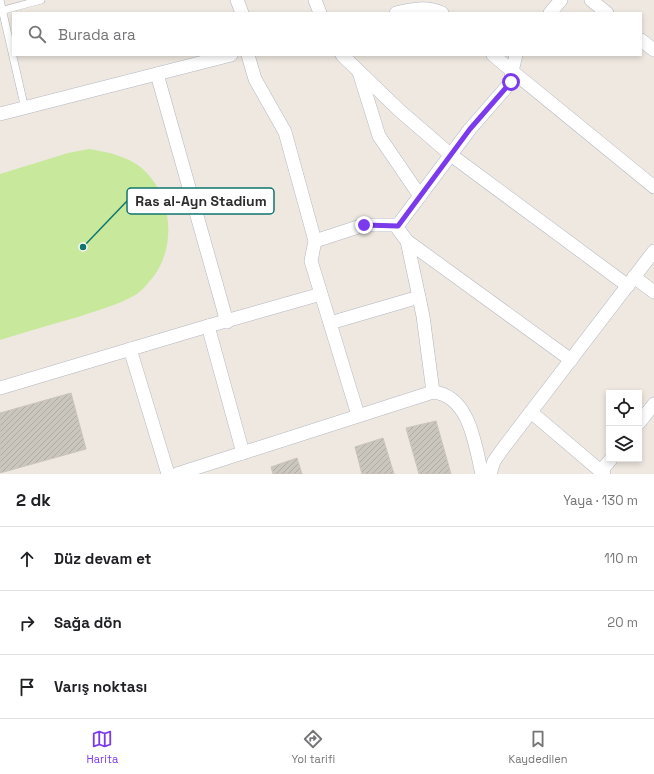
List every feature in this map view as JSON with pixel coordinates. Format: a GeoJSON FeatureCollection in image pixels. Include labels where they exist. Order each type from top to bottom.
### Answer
{"type":"FeatureCollection","features":[{"type":"Feature","properties":{"kind":"street"},"geometry":{"type":"LineString","coordinates":[[237,0],[242,12]]}},
{"type":"Feature","properties":{"kind":"street"},"geometry":{"type":"LineString","coordinates":[[315,0],[320,12]]}},
{"type":"Feature","properties":{"kind":"street"},"geometry":{"type":"LineString","coordinates":[[551,12],[561,0]]}},
{"type":"Feature","properties":{"kind":"street"},"geometry":{"type":"LineString","coordinates":[[591,0],[606,12]]}},
{"type":"Feature","properties":{"kind":"street"},"geometry":{"type":"LineString","coordinates":[[398,12],[413,4],[439,12]]}},
{"type":"Feature","properties":{"kind":"street"},"geometry":{"type":"LineString","coordinates":[[642,41],[654,50]]}},
{"type":"Feature","properties":{"kind":"street"},"geometry":{"type":"LineString","coordinates":[[0,114],[25,109],[227,56]]}},
{"type":"Feature","properties":{"kind":"street"},"geometry":{"type":"LineString","coordinates":[[248,56],[255,79],[285,132],[316,241],[311,260],[358,415]]}},
{"type":"Feature","properties":{"kind":"street"},"geometry":{"type":"LineString","coordinates":[[343,56],[400,110],[451,155],[631,282],[654,292]]}},
{"type":"Feature","properties":{"kind":"street"},"geometry":{"type":"LineString","coordinates":[[494,56],[654,187]]}},
{"type":"Feature","properties":{"kind":"street"},"geometry":{"type":"LineString","coordinates":[[516,56],[511,82],[470,129],[398,226],[398,229],[407,241],[571,360]]}},
{"type":"Feature","properties":{"kind":"street"},"geometry":{"type":"LineString","coordinates":[[359,71],[379,136],[420,196]]}},
{"type":"Feature","properties":{"kind":"street"},"geometry":{"type":"LineString","coordinates":[[157,74],[227,322]]}},
{"type":"Feature","properties":{"kind":"street"},"geometry":{"type":"LineString","coordinates":[[316,241],[364,225],[398,226]]}},
{"type":"Feature","properties":{"kind":"street"},"geometry":{"type":"LineString","coordinates":[[407,241],[423,316],[433,392]]}},
{"type":"Feature","properties":{"kind":"street"},"geometry":{"type":"LineString","coordinates":[[490,474],[494,461],[654,251]]}},
{"type":"Feature","properties":{"kind":"street"},"geometry":{"type":"LineString","coordinates":[[0,388],[321,294]]}},
{"type":"Feature","properties":{"kind":"street"},"geometry":{"type":"LineString","coordinates":[[330,323],[419,297]]}},
{"type":"Feature","properties":{"kind":"street"},"geometry":{"type":"LineString","coordinates":[[208,326],[243,453]]}},
{"type":"Feature","properties":{"kind":"street"},"geometry":{"type":"LineString","coordinates":[[130,349],[168,474]]}},
{"type":"Feature","properties":{"kind":"street"},"geometry":{"type":"LineString","coordinates":[[177,474],[201,470],[243,453],[433,392],[442,393],[455,401],[469,423],[482,474]]}},
{"type":"Feature","properties":{"kind":"street"},"geometry":{"type":"LineString","coordinates":[[642,419],[654,404]]}},
{"type":"Feature","properties":{"kind":"street"},"geometry":{"type":"LineString","coordinates":[[531,412],[602,473],[609,462]]}},
{"type":"Feature","properties":{"kind":"lane"},"geometry":{"type":"LineString","coordinates":[[0,0],[12,55]]}},
{"type":"Feature","properties":{"kind":"lane"},"geometry":{"type":"LineString","coordinates":[[1,10],[41,0]]}},
{"type":"Feature","properties":{"kind":"lane"},"geometry":{"type":"LineString","coordinates":[[12,56],[25,109]]}},
{"type":"Feature","properties":{"kind":"green space"},"geometry":{"type":"Polygon","coordinates":[[[89,149],[111,154],[133,162],[145,171],[155,183],[162,197],[168,227],[164,257],[157,271],[147,284],[138,293],[130,298],[78,317],[0,340],[0,174],[68,153],[89,149]]]}},
{"type":"Feature","properties":{"kind":"building"},"geometry":{"type":"Polygon","coordinates":[[[71,393],[86,449],[0,473],[0,413],[71,393]]]}},
{"type":"Feature","properties":{"kind":"building"},"geometry":{"type":"Polygon","coordinates":[[[436,421],[451,474],[419,474],[406,428],[436,421]]]}},
{"type":"Feature","properties":{"kind":"building"},"geometry":{"type":"Polygon","coordinates":[[[383,438],[394,474],[362,474],[355,447],[383,438]]]}},
{"type":"Feature","properties":{"kind":"building"},"geometry":{"type":"Polygon","coordinates":[[[297,458],[302,474],[273,474],[271,467],[297,458]]]}},
{"type":"Feature","properties":{"kind":"place","name":"Ras al-Ayn Stadium"},"geometry":{"type":"Point","coordinates":[83,247]}},
{"type":"Feature","properties":{"kind":"route"},"geometry":{"type":"LineString","coordinates":[[364,225],[398,226],[470,129],[511,82]]}}]}
